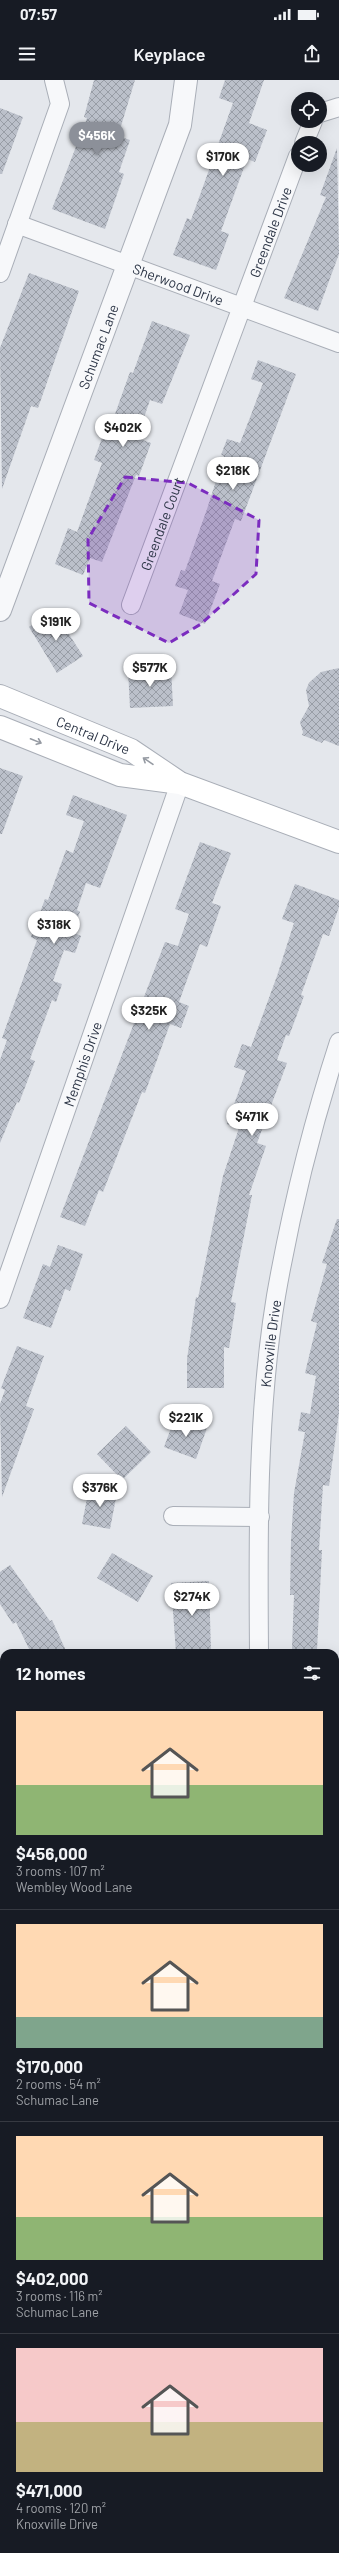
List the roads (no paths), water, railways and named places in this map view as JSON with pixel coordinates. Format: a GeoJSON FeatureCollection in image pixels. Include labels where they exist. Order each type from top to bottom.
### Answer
{"type":"FeatureCollection","features":[{"type":"Feature","properties":{"kind":"main road","name":"Central Drive"},"geometry":{"type":"LineString","coordinates":[[0,696],[131,750],[180,783]]}},
{"type":"Feature","properties":{"kind":"main road","name":"Central Drive"},"geometry":{"type":"LineString","coordinates":[[0,727],[120,775],[180,783],[339,842]]}},
{"type":"Feature","properties":{"kind":"street"},"geometry":{"type":"LineString","coordinates":[[0,273],[60,104],[54,80]]}},
{"type":"Feature","properties":{"kind":"street","name":"Schumac Lane"},"geometry":{"type":"LineString","coordinates":[[0,610],[180,125],[186,80]]}},
{"type":"Feature","properties":{"kind":"street"},"geometry":{"type":"LineString","coordinates":[[327,111],[339,107]]}},
{"type":"Feature","properties":{"kind":"street","name":"Greendale Drive"},"geometry":{"type":"LineString","coordinates":[[242,307],[292,172]]}},
{"type":"Feature","properties":{"kind":"street","name":"Sherwood Drive"},"geometry":{"type":"LineString","coordinates":[[17,224],[339,343]]}},
{"type":"Feature","properties":{"kind":"street","name":"Greendale Court"},"geometry":{"type":"LineString","coordinates":[[131,605],[242,307]]}},
{"type":"Feature","properties":{"kind":"street","name":"Memphis Drive"},"geometry":{"type":"LineString","coordinates":[[0,1299],[180,783]]}},
{"type":"Feature","properties":{"kind":"street","name":"Knoxville Drive"},"geometry":{"type":"LineString","coordinates":[[259,1649],[260,1517],[264,1406],[276,1296],[308,1147],[339,1042]]}},
{"type":"Feature","properties":{"kind":"street"},"geometry":{"type":"LineString","coordinates":[[173,1516],[260,1517]]}}]}
